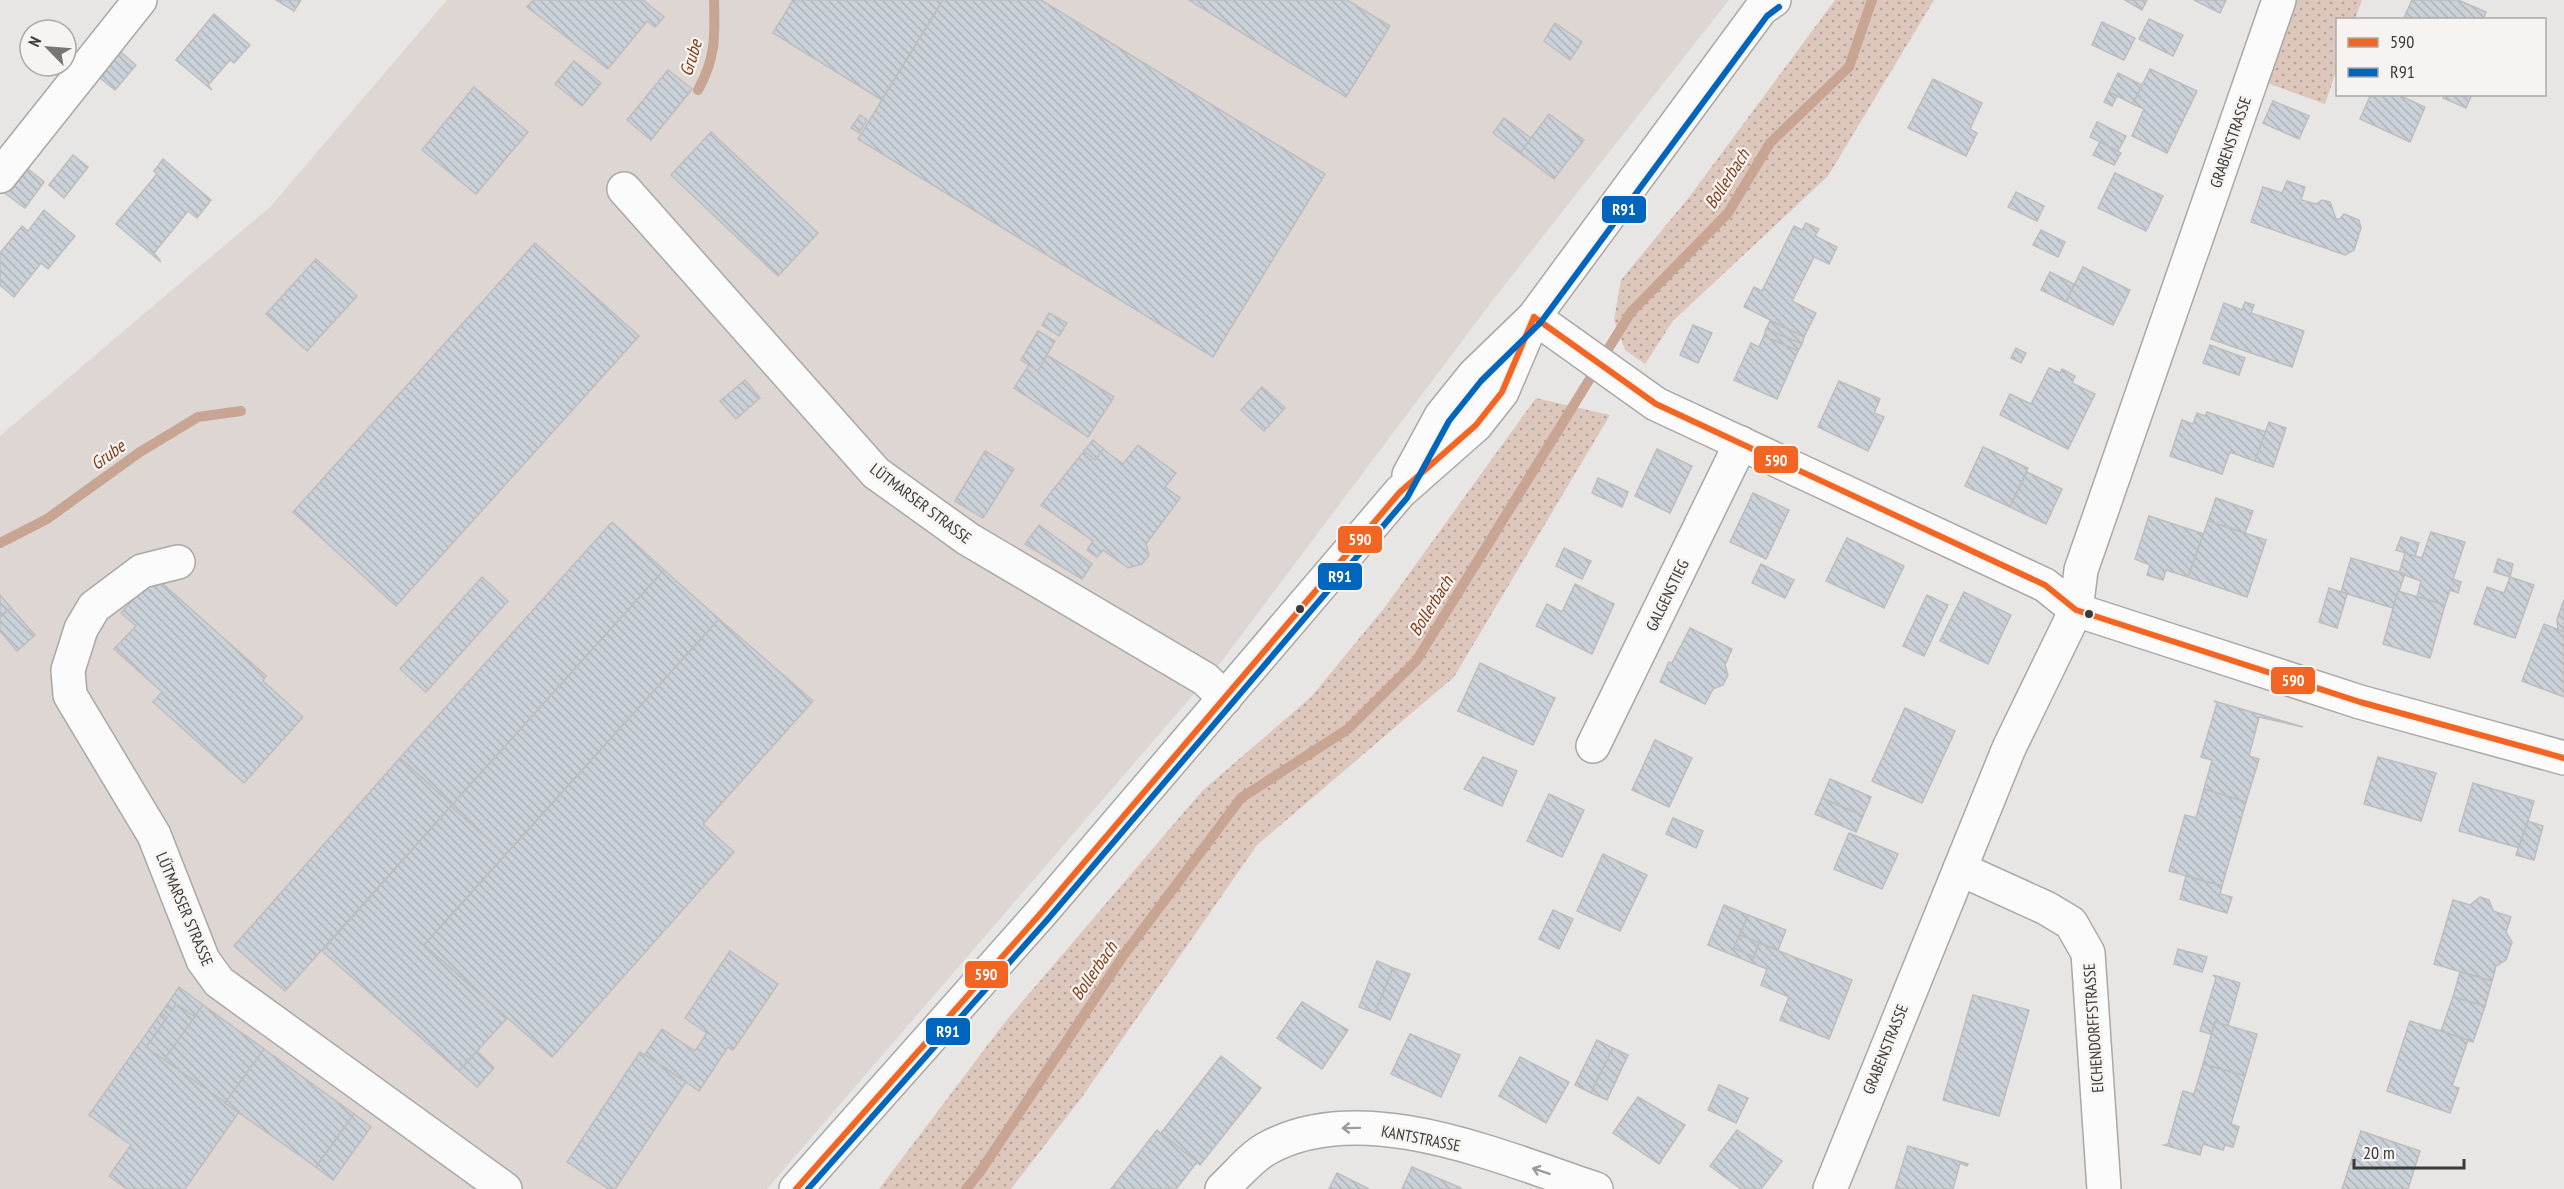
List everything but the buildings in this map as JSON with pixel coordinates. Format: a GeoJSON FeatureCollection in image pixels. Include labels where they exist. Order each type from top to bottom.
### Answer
{"type":"FeatureCollection","features":[{"type":"Feature","properties":{"kind":"street"},"geometry":{"type":"LineString","coordinates":[[0,176],[140,0]]}},
{"type":"Feature","properties":{"kind":"street","name":"GRABENSTRASSE"},"geometry":{"type":"LineString","coordinates":[[1830,1189],[2009,748],[2076,610],[2081,570],[2279,0]]}},
{"type":"Feature","properties":{"kind":"street"},"geometry":{"type":"LineString","coordinates":[[796,1189],[1041,913],[1400,492],[1466,436],[1502,392],[1534,317],[1766,3]]}},
{"type":"Feature","properties":{"kind":"street","name":"LÜTMARSER STRASSE"},"geometry":{"type":"LineString","coordinates":[[624,189],[876,473],[968,539],[1205,679],[1225,698]]}},
{"type":"Feature","properties":{"kind":"street"},"geometry":{"type":"LineString","coordinates":[[1534,317],[1656,404],[2045,585],[2076,610],[2360,702],[2564,758]]}},
{"type":"Feature","properties":{"kind":"street","name":"GALGENSTIEG"},"geometry":{"type":"LineString","coordinates":[[1593,746],[1741,443]]}},
{"type":"Feature","properties":{"kind":"street","name":"LÜTMARSER STRASSE"},"geometry":{"type":"LineString","coordinates":[[178,562],[142,571],[94,607],[81,629],[68,670],[70,695],[154,835],[203,960],[219,982],[505,1189]]}},
{"type":"Feature","properties":{"kind":"street","name":"EICHENDORFFSTRASSE"},"geometry":{"type":"LineString","coordinates":[[1960,869],[2046,908],[2071,923],[2088,953],[2104,1189]]}},
{"type":"Feature","properties":{"kind":"street","name":"KANTSTRASSE"},"geometry":{"type":"LineString","coordinates":[[1222,1189],[1264,1149],[1302,1133],[1350,1127],[1402,1131],[1474,1149],[1596,1189]]}},
{"type":"Feature","properties":{"kind":"shaded area"},"geometry":{"type":"Polygon","coordinates":[[[447,0],[1729,0],[1496,296],[1218,666],[767,1189],[0,1189],[0,436],[271,206],[447,0]]]}},
{"type":"Feature","properties":{"kind":"shaded area"},"geometry":{"type":"Polygon","coordinates":[[[1835,0],[1934,0],[1828,176],[1673,321],[1645,364],[1625,350],[1614,320],[1621,280],[1690,196],[1835,0]]]}},
{"type":"Feature","properties":{"kind":"shaded area"},"geometry":{"type":"Polygon","coordinates":[[[2295,0],[2362,0],[2355,18],[2336,18],[2336,72],[2325,104],[2267,83],[2295,0]]]}},
{"type":"Feature","properties":{"kind":"shaded area"},"geometry":{"type":"Polygon","coordinates":[[[1536,398],[1610,415],[1454,677],[1257,845],[1082,1097],[1011,1189],[879,1189],[1005,1022],[1202,791],[1311,697],[1385,607],[1536,398]]]}},
{"type":"Feature","properties":{"kind":"waterway","name":"Grube"},"geometry":{"type":"LineString","coordinates":[[698,90],[708,67],[713,46],[714,0]]}},
{"type":"Feature","properties":{"kind":"waterway","name":"Bollerbach"},"geometry":{"type":"LineString","coordinates":[[966,1189],[980,1172],[1123,956],[1241,798],[1348,729],[1416,661],[1631,312],[1728,213],[1770,143],[1849,67],[1872,0]]}},
{"type":"Feature","properties":{"kind":"waterway","name":"Grube"},"geometry":{"type":"LineString","coordinates":[[0,543],[47,519],[140,452],[198,417],[241,411]]}},
{"type":"Feature","properties":{"kind":"transit line","name":"R91"},"geometry":{"type":"LineString","coordinates":[[808,1189],[1048,919],[1407,498],[1449,421],[1481,381],[1541,322],[1767,16],[1779,7]]}},
{"type":"Feature","properties":{"kind":"transit line","name":"590"},"geometry":{"type":"LineString","coordinates":[[1534,317],[1656,404],[2045,585],[2076,610],[2360,702],[2564,758]]}},
{"type":"Feature","properties":{"kind":"transit line","name":"590"},"geometry":{"type":"LineString","coordinates":[[796,1189],[1041,913],[1400,492],[1476,425],[1502,392],[1534,317]]}}]}
